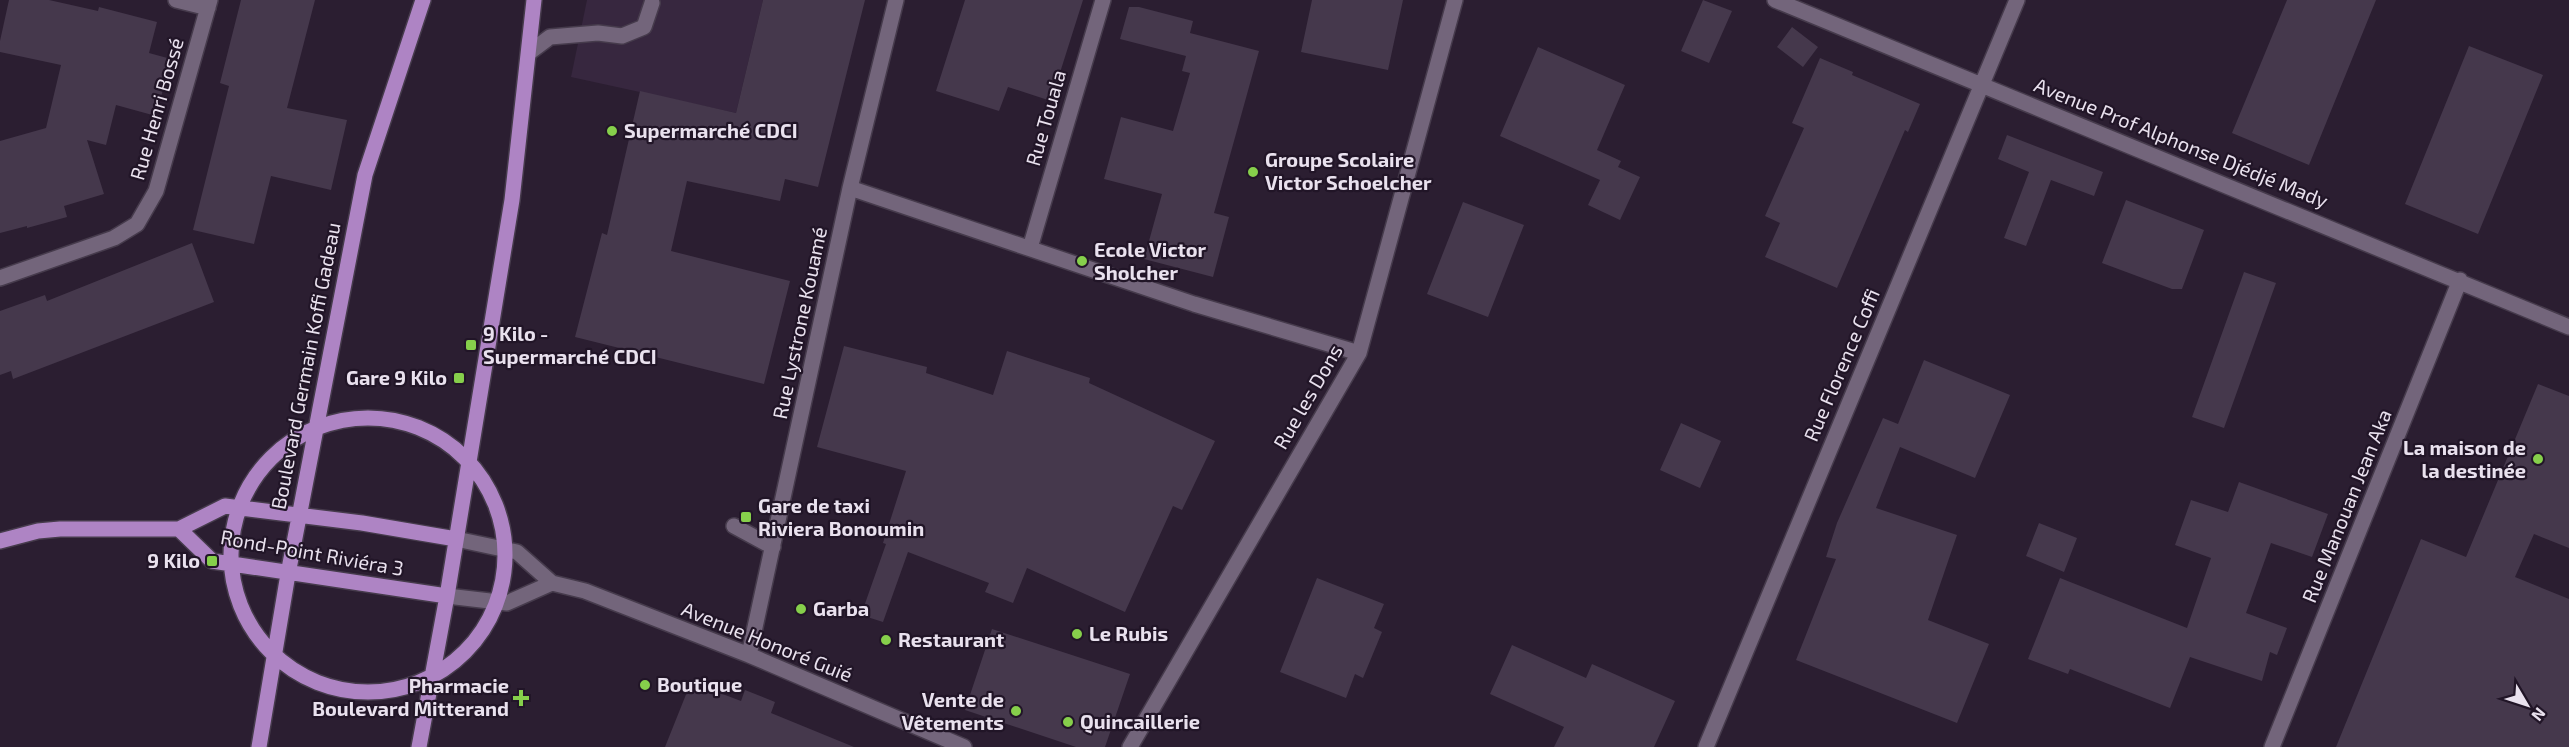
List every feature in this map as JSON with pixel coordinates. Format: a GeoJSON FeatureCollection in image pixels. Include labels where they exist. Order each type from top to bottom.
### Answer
{"type":"FeatureCollection","features":[{"type":"Feature","properties":{"kind":"main road","name":"Boulevard Germain Koffi Gadeau"},"geometry":{"type":"LineString","coordinates":[[260,747],[298,517],[364,175],[423,0]]}},
{"type":"Feature","properties":{"kind":"main road"},"geometry":{"type":"LineString","coordinates":[[418,747],[447,596],[513,200],[534,0]]}},
{"type":"Feature","properties":{"kind":"main road"},"geometry":{"type":"LineString","coordinates":[[361,417],[403,422],[439,437],[470,463],[480,474],[493,497],[501,522],[505,550],[497,602],[486,624],[468,648],[432,678],[377,692],[354,692],[324,686],[274,658],[257,638],[245,618],[237,595],[231,565],[231,539],[238,508],[249,487],[267,463],[286,445],[315,429],[361,417]]}},
{"type":"Feature","properties":{"kind":"main road","name":"Rond-Point Riviéra 3"},"geometry":{"type":"LineString","coordinates":[[447,596],[212,561],[179,529],[225,506],[298,517],[362,523],[456,539]]}},
{"type":"Feature","properties":{"kind":"main road"},"geometry":{"type":"LineString","coordinates":[[0,541],[49,530],[179,529]]}},
{"type":"Feature","properties":{"kind":"street"},"geometry":{"type":"LineString","coordinates":[[176,0],[209,4]]}},
{"type":"Feature","properties":{"kind":"street","name":"Rue Lystrone Kouamé"},"geometry":{"type":"LineString","coordinates":[[749,655],[850,188],[896,0]]}},
{"type":"Feature","properties":{"kind":"street","name":"Rue Touala"},"geometry":{"type":"LineString","coordinates":[[1030,248],[1103,0]]}},
{"type":"Feature","properties":{"kind":"street","name":"Rue les Dons"},"geometry":{"type":"LineString","coordinates":[[1130,747],[1359,353],[1455,0]]}},
{"type":"Feature","properties":{"kind":"street","name":"Avenue Prof Alphonse Djédjé Mady"},"geometry":{"type":"LineString","coordinates":[[1775,0],[2460,280],[2569,327]]}},
{"type":"Feature","properties":{"kind":"street","name":"Rue Florence Coffi"},"geometry":{"type":"LineString","coordinates":[[1706,747],[2017,0]]}},
{"type":"Feature","properties":{"kind":"street"},"geometry":{"type":"LineString","coordinates":[[530,52],[550,37],[598,33],[622,36],[636,32],[644,27],[652,3]]}},
{"type":"Feature","properties":{"kind":"street","name":"Rue Henri Bossé"},"geometry":{"type":"LineString","coordinates":[[0,278],[114,238],[136,224],[156,191],[209,4]]}},
{"type":"Feature","properties":{"kind":"street"},"geometry":{"type":"LineString","coordinates":[[850,188],[1194,304],[1359,353]]}},
{"type":"Feature","properties":{"kind":"street","name":"Rue Manouan Jean Aka"},"geometry":{"type":"LineString","coordinates":[[2272,747],[2460,280]]}},
{"type":"Feature","properties":{"kind":"street"},"geometry":{"type":"LineString","coordinates":[[734,526],[773,548]]}},
{"type":"Feature","properties":{"kind":"street"},"geometry":{"type":"LineString","coordinates":[[447,596],[507,603],[552,584],[517,552],[456,539]]}},
{"type":"Feature","properties":{"kind":"street","name":"Avenue Honoré Guié"},"geometry":{"type":"LineString","coordinates":[[552,584],[585,591],[749,655],[964,747]]}},
{"type":"Feature","properties":{"kind":"shaded area"},"geometry":{"type":"Polygon","coordinates":[[[587,0],[763,0],[736,113],[571,77],[587,0]]]}},
{"type":"Feature","properties":{"kind":"building"},"geometry":{"type":"Polygon","coordinates":[[[9,0],[49,0],[98,11],[99,7],[157,22],[149,53],[171,59],[156,116],[116,105],[106,145],[87,140],[104,194],[64,206],[67,217],[0,233],[0,141],[46,128],[61,65],[0,52],[0,41],[9,0]]]}},
{"type":"Feature","properties":{"kind":"building"},"geometry":{"type":"Polygon","coordinates":[[[241,0],[315,0],[287,108],[347,120],[331,190],[271,176],[254,244],[193,230],[229,86],[220,83],[241,0]]]}},
{"type":"Feature","properties":{"kind":"building"},"geometry":{"type":"Polygon","coordinates":[[[763,0],[865,0],[818,187],[785,179],[780,201],[687,181],[671,251],[790,281],[764,384],[575,337],[602,233],[607,235],[640,91],[736,113],[763,0]]]}},
{"type":"Feature","properties":{"kind":"building"},"geometry":{"type":"Polygon","coordinates":[[[965,0],[1083,0],[1051,101],[1008,87],[999,111],[936,91],[965,0]]]}},
{"type":"Feature","properties":{"kind":"building"},"geometry":{"type":"Polygon","coordinates":[[[1312,0],[1403,0],[1388,70],[1301,52],[1312,0]]]}},
{"type":"Feature","properties":{"kind":"building"},"geometry":{"type":"Polygon","coordinates":[[[1703,0],[1732,11],[1709,63],[1681,51],[1703,0]]]}},
{"type":"Feature","properties":{"kind":"building"},"geometry":{"type":"Polygon","coordinates":[[[2287,0],[2376,0],[2309,165],[2232,133],[2287,0]]]}},
{"type":"Feature","properties":{"kind":"building"},"geometry":{"type":"Polygon","coordinates":[[[1129,7],[1139,7],[1193,21],[1190,33],[1259,51],[1214,213],[1229,217],[1213,277],[1144,259],[1162,194],[1104,179],[1121,117],[1173,131],[1190,73],[1182,71],[1186,56],[1120,39],[1129,7]]]}},
{"type":"Feature","properties":{"kind":"building"},"geometry":{"type":"Polygon","coordinates":[[[1792,27],[1818,47],[1803,67],[1777,47],[1792,27]]]}},
{"type":"Feature","properties":{"kind":"building"},"geometry":{"type":"Polygon","coordinates":[[[2469,46],[2543,75],[2478,234],[2405,204],[2469,46]]]}},
{"type":"Feature","properties":{"kind":"building"},"geometry":{"type":"Polygon","coordinates":[[[1538,47],[1625,85],[1597,150],[1621,161],[1618,167],[1640,177],[1620,220],[1588,205],[1600,180],[1500,136],[1538,47]]]}},
{"type":"Feature","properties":{"kind":"building"},"geometry":{"type":"Polygon","coordinates":[[[1820,58],[1853,72],[1852,75],[1920,104],[1908,132],[1905,130],[1837,288],[1765,257],[1780,223],[1765,216],[1804,128],[1792,123],[1820,58]]]}},
{"type":"Feature","properties":{"kind":"building"},"geometry":{"type":"Polygon","coordinates":[[[2007,135],[2103,172],[2094,196],[2051,180],[2026,246],[2004,238],[2029,172],[1998,159],[2007,135]]]}},
{"type":"Feature","properties":{"kind":"building"},"geometry":{"type":"Polygon","coordinates":[[[2126,200],[2204,230],[2182,289],[2172,289],[2102,263],[2126,200]]]}},
{"type":"Feature","properties":{"kind":"building"},"geometry":{"type":"Polygon","coordinates":[[[1463,202],[1524,225],[1488,317],[1427,294],[1463,202]]]}},
{"type":"Feature","properties":{"kind":"building"},"geometry":{"type":"Polygon","coordinates":[[[192,243],[214,302],[13,379],[11,371],[0,375],[0,311],[45,295],[47,301],[192,243]]]}},
{"type":"Feature","properties":{"kind":"building"},"geometry":{"type":"Polygon","coordinates":[[[2244,272],[2276,283],[2224,428],[2192,417],[2244,272]]]}},
{"type":"Feature","properties":{"kind":"building"},"geometry":{"type":"Polygon","coordinates":[[[844,346],[927,367],[926,373],[993,395],[1007,351],[1090,378],[1089,383],[1215,441],[1182,510],[1173,506],[1125,612],[1027,568],[1013,603],[985,592],[989,583],[908,552],[883,622],[861,615],[886,544],[883,543],[906,471],[817,447],[844,346]]]}},
{"type":"Feature","properties":{"kind":"building"},"geometry":{"type":"Polygon","coordinates":[[[1924,360],[2010,395],[1975,478],[1900,447],[1876,508],[1957,535],[1928,620],[1989,644],[1957,723],[1796,660],[1836,559],[1826,557],[1837,523],[1883,418],[1898,424],[1924,360]]]}},
{"type":"Feature","properties":{"kind":"building"},"geometry":{"type":"Polygon","coordinates":[[[2538,384],[2569,396],[2569,548],[2534,534],[2515,577],[2569,599],[2569,747],[2336,747],[2421,539],[2466,557],[2538,384]]]}},
{"type":"Feature","properties":{"kind":"building"},"geometry":{"type":"Polygon","coordinates":[[[1681,423],[1721,441],[1700,488],[1660,470],[1681,423]]]}},
{"type":"Feature","properties":{"kind":"building"},"geometry":{"type":"Polygon","coordinates":[[[2239,482],[2328,514],[2312,557],[2271,543],[2246,613],[2287,628],[2277,655],[2270,652],[2262,681],[2190,657],[2170,708],[2070,669],[2068,674],[2028,659],[2060,578],[2187,628],[2211,558],[2175,545],[2191,500],[2228,512],[2239,482]]]}},
{"type":"Feature","properties":{"kind":"building"},"geometry":{"type":"Polygon","coordinates":[[[2039,523],[2077,538],[2064,572],[2026,556],[2039,523]]]}},
{"type":"Feature","properties":{"kind":"building"},"geometry":{"type":"Polygon","coordinates":[[[1317,578],[1384,604],[1374,628],[1382,632],[1363,678],[1355,674],[1346,698],[1280,672],[1317,578]]]}},
{"type":"Feature","properties":{"kind":"building"},"geometry":{"type":"Polygon","coordinates":[[[992,629],[1130,674],[1105,747],[1076,747],[965,710],[992,629]]]}},
{"type":"Feature","properties":{"kind":"building"},"geometry":{"type":"Polygon","coordinates":[[[1512,645],[1586,678],[1592,664],[1675,701],[1654,747],[1554,747],[1564,727],[1490,694],[1512,645]]]}},
{"type":"Feature","properties":{"kind":"building"},"geometry":{"type":"Polygon","coordinates":[[[691,682],[741,701],[745,690],[775,702],[771,713],[854,747],[665,747],[691,682]]]}},
{"type":"Feature","properties":{"kind":"place","name":"Supermarché CDCI"},"geometry":{"type":"Point","coordinates":[612,131]}},
{"type":"Feature","properties":{"kind":"place","name":"Groupe Scolaire Victor Schoelcher"},"geometry":{"type":"Point","coordinates":[1253,172]}},
{"type":"Feature","properties":{"kind":"place","name":"Ecole Victor Sholcher"},"geometry":{"type":"Point","coordinates":[1082,261]}},
{"type":"Feature","properties":{"kind":"place","name":"9 Kilo - Supermarché CDCI"},"geometry":{"type":"Point","coordinates":[471,345]}},
{"type":"Feature","properties":{"kind":"place","name":"Gare 9 Kilo"},"geometry":{"type":"Point","coordinates":[459,378]}},
{"type":"Feature","properties":{"kind":"place","name":"La maison de la destinée"},"geometry":{"type":"Point","coordinates":[2538,459]}},
{"type":"Feature","properties":{"kind":"place","name":"Gare de taxi Riviera Bonoumin"},"geometry":{"type":"Point","coordinates":[746,517]}},
{"type":"Feature","properties":{"kind":"place","name":"9 Kilo"},"geometry":{"type":"Point","coordinates":[212,561]}},
{"type":"Feature","properties":{"kind":"place","name":"Garba"},"geometry":{"type":"Point","coordinates":[801,609]}},
{"type":"Feature","properties":{"kind":"place","name":"Le Rubis"},"geometry":{"type":"Point","coordinates":[1077,634]}},
{"type":"Feature","properties":{"kind":"place","name":"Restaurant"},"geometry":{"type":"Point","coordinates":[886,640]}},
{"type":"Feature","properties":{"kind":"place","name":"Boutique"},"geometry":{"type":"Point","coordinates":[645,685]}},
{"type":"Feature","properties":{"kind":"place","name":"Pharmacie Boulevard Mitterand"},"geometry":{"type":"Point","coordinates":[521,698]}},
{"type":"Feature","properties":{"kind":"place","name":"Vente de Vêtements"},"geometry":{"type":"Point","coordinates":[1016,711]}},
{"type":"Feature","properties":{"kind":"place","name":"Quincaillerie"},"geometry":{"type":"Point","coordinates":[1068,722]}}]}
